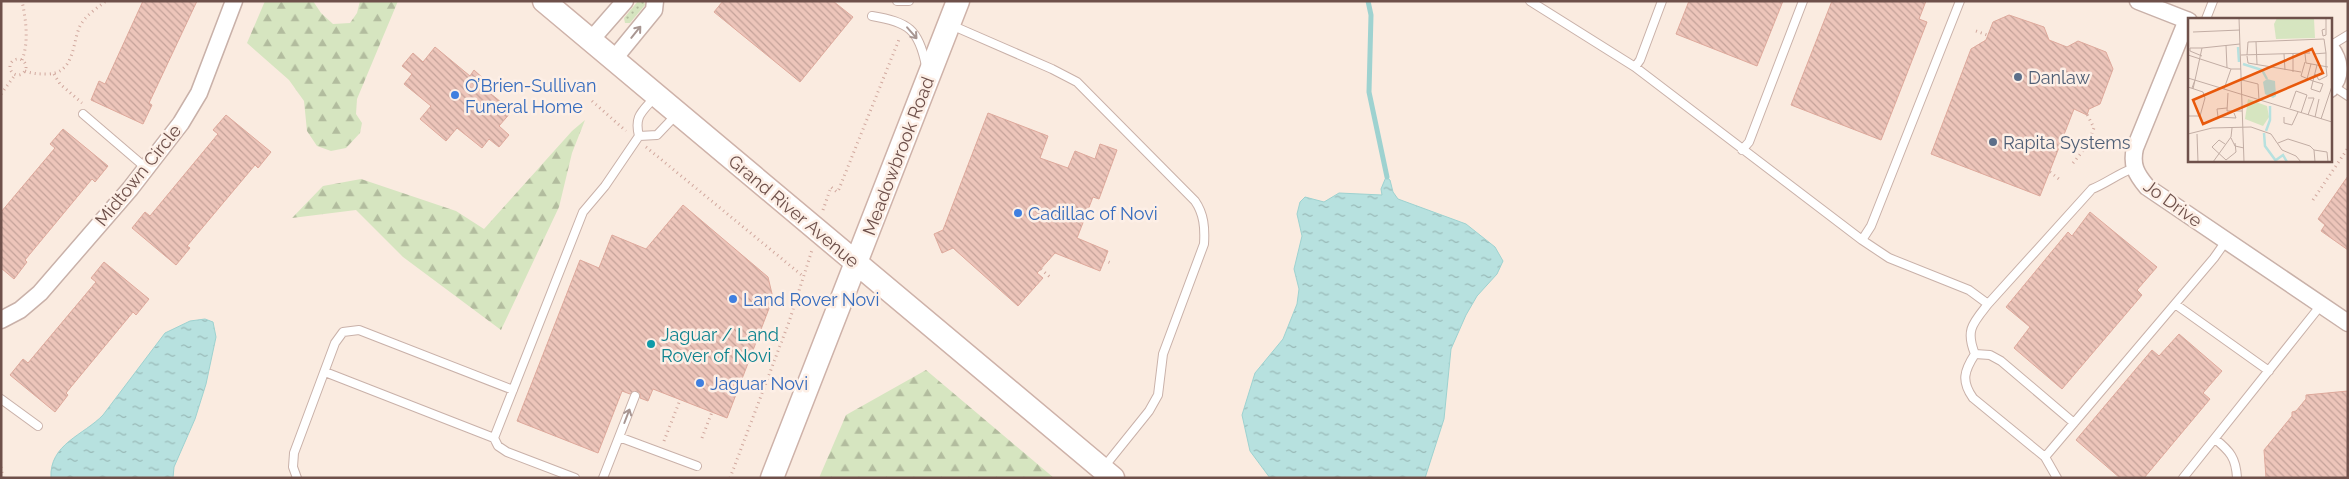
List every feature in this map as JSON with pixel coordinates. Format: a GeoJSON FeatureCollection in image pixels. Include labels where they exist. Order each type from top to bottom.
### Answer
{"type":"FeatureCollection","features":[{"type":"Feature","properties":{"kind":"main road","name":"Grand River Avenue"},"geometry":{"type":"LineString","coordinates":[[544,1],[1107,473]]}},
{"type":"Feature","properties":{"kind":"main road","name":"Meadowbrook Road"},"geometry":{"type":"LineString","coordinates":[[772,478],[958,1]]}},
{"type":"Feature","properties":{"kind":"street","name":"Midtown Circle"},"geometry":{"type":"LineString","coordinates":[[2,317],[20,310],[40,293],[146,168],[181,123],[199,94],[213,62],[234,1]]}},
{"type":"Feature","properties":{"kind":"street"},"geometry":{"type":"LineString","coordinates":[[590,41],[625,1]]}},
{"type":"Feature","properties":{"kind":"street"},"geometry":{"type":"LineString","coordinates":[[613,60],[654,10],[655,1]]}},
{"type":"Feature","properties":{"kind":"street"},"geometry":{"type":"LineString","coordinates":[[2138,1],[2188,21]]}},
{"type":"Feature","properties":{"kind":"street","name":"Jo Drive"},"geometry":{"type":"LineString","coordinates":[[2188,21],[2135,148],[2134,168],[2147,187],[2348,323]]}},
{"type":"Feature","properties":{"kind":"street"},"geometry":{"type":"LineString","coordinates":[[2332,50],[2336,55],[2339,66],[2338,76],[2332,87]]}},
{"type":"Feature","properties":{"kind":"lane"},"geometry":{"type":"LineString","coordinates":[[897,1],[909,1]]}},
{"type":"Feature","properties":{"kind":"lane"},"geometry":{"type":"LineString","coordinates":[[1635,67],[1640,60],[1662,1]]}},
{"type":"Feature","properties":{"kind":"lane"},"geometry":{"type":"LineString","coordinates":[[1742,150],[1748,142],[1804,1]]}},
{"type":"Feature","properties":{"kind":"lane"},"geometry":{"type":"LineString","coordinates":[[1862,240],[1871,226],[1960,1]]}},
{"type":"Feature","properties":{"kind":"lane"},"geometry":{"type":"LineString","coordinates":[[2206,18],[2214,1]]}},
{"type":"Feature","properties":{"kind":"lane"},"geometry":{"type":"LineString","coordinates":[[1534,2],[1635,67],[1742,150],[1889,258],[1969,290],[1988,304]]}},
{"type":"Feature","properties":{"kind":"lane"},"geometry":{"type":"LineString","coordinates":[[872,16],[894,20],[915,33],[923,52],[928,76]]}},
{"type":"Feature","properties":{"kind":"lane"},"geometry":{"type":"LineString","coordinates":[[949,24],[1052,69],[1077,82],[1195,201],[1201,210],[1205,232],[1204,244],[1163,354],[1158,395],[1107,473]]}},
{"type":"Feature","properties":{"kind":"lane"},"geometry":{"type":"LineString","coordinates":[[2332,46],[2348,36]]}},
{"type":"Feature","properties":{"kind":"lane"},"geometry":{"type":"LineString","coordinates":[[2332,87],[2348,96]]}},
{"type":"Feature","properties":{"kind":"lane"},"geometry":{"type":"LineString","coordinates":[[494,438],[583,212],[605,186],[639,136],[636,124],[637,119],[655,96]]}},
{"type":"Feature","properties":{"kind":"lane"},"geometry":{"type":"LineString","coordinates":[[84,112],[146,168]]}},
{"type":"Feature","properties":{"kind":"lane"},"geometry":{"type":"LineString","coordinates":[[639,136],[657,135],[677,114]]}},
{"type":"Feature","properties":{"kind":"lane"},"geometry":{"type":"LineString","coordinates":[[1975,354],[1969,340],[1970,332],[1973,324],[1988,304],[2092,189],[2134,168]]}},
{"type":"Feature","properties":{"kind":"lane"},"geometry":{"type":"LineString","coordinates":[[2045,457],[2214,258],[2226,241]]}},
{"type":"Feature","properties":{"kind":"lane"},"geometry":{"type":"LineString","coordinates":[[2175,304],[2269,371]]}},
{"type":"Feature","properties":{"kind":"lane"},"geometry":{"type":"LineString","coordinates":[[2183,478],[2321,305]]}},
{"type":"Feature","properties":{"kind":"lane"},"geometry":{"type":"LineString","coordinates":[[297,478],[293,468],[294,453],[339,337],[343,332],[359,330],[513,390]]}},
{"type":"Feature","properties":{"kind":"lane"},"geometry":{"type":"LineString","coordinates":[[1975,354],[1990,355],[2001,361],[2074,423]]}},
{"type":"Feature","properties":{"kind":"lane"},"geometry":{"type":"LineString","coordinates":[[1975,354],[1964,375],[1965,382],[1973,398],[2045,457],[2057,478]]}},
{"type":"Feature","properties":{"kind":"lane"},"geometry":{"type":"LineString","coordinates":[[325,372],[494,438],[498,446],[507,452],[575,478]]}},
{"type":"Feature","properties":{"kind":"lane"},"geometry":{"type":"LineString","coordinates":[[603,478],[635,396]]}},
{"type":"Feature","properties":{"kind":"lane"},"geometry":{"type":"LineString","coordinates":[[1,399],[38,426]]}},
{"type":"Feature","properties":{"kind":"lane"},"geometry":{"type":"LineString","coordinates":[[619,436],[696,466]]}},
{"type":"Feature","properties":{"kind":"lane"},"geometry":{"type":"LineString","coordinates":[[2216,439],[2234,456],[2237,478]]}},
{"type":"Feature","properties":{"kind":"path"},"geometry":{"type":"LineString","coordinates":[[22,1],[26,20],[22,60],[24,61],[25,70],[24,74],[15,75],[9,68],[12,60],[22,60]]}},
{"type":"Feature","properties":{"kind":"path"},"geometry":{"type":"LineString","coordinates":[[25,70],[37,74],[54,74],[62,70],[70,59],[83,22],[106,1]]}},
{"type":"Feature","properties":{"kind":"path"},"geometry":{"type":"LineString","coordinates":[[826,198],[831,188],[837,192],[839,189],[904,25]]}},
{"type":"Feature","properties":{"kind":"path"},"geometry":{"type":"LineString","coordinates":[[1976,31],[1987,36]]}},
{"type":"Feature","properties":{"kind":"path"},"geometry":{"type":"LineString","coordinates":[[6,62],[11,64]]}},
{"type":"Feature","properties":{"kind":"path"},"geometry":{"type":"LineString","coordinates":[[54,74],[60,84],[84,104],[84,112]]}},
{"type":"Feature","properties":{"kind":"path"},"geometry":{"type":"LineString","coordinates":[[1,94],[15,75]]}},
{"type":"Feature","properties":{"kind":"path"},"geometry":{"type":"LineString","coordinates":[[592,101],[625,130]]}},
{"type":"Feature","properties":{"kind":"path"},"geometry":{"type":"LineString","coordinates":[[2073,163],[2087,146],[2094,128],[2086,112]]}},
{"type":"Feature","properties":{"kind":"path"},"geometry":{"type":"LineString","coordinates":[[647,148],[804,277]]}},
{"type":"Feature","properties":{"kind":"path"},"geometry":{"type":"LineString","coordinates":[[2313,200],[2348,148]]}},
{"type":"Feature","properties":{"kind":"path"},"geometry":{"type":"LineString","coordinates":[[2050,172],[2059,179]]}},
{"type":"Feature","properties":{"kind":"path"},"geometry":{"type":"LineString","coordinates":[[730,478],[810,259]]}},
{"type":"Feature","properties":{"kind":"path"},"geometry":{"type":"LineString","coordinates":[[1104,260],[1113,264]]}},
{"type":"Feature","properties":{"kind":"path"},"geometry":{"type":"LineString","coordinates":[[1041,269],[1051,278]]}},
{"type":"Feature","properties":{"kind":"path"},"geometry":{"type":"LineString","coordinates":[[664,442],[680,400]]}},
{"type":"Feature","properties":{"kind":"path"},"geometry":{"type":"LineString","coordinates":[[702,438],[712,412]]}},
{"type":"Feature","properties":{"kind":"path"},"geometry":{"type":"LineString","coordinates":[[1,467],[3,478]]}},
{"type":"Feature","properties":{"kind":"green space"},"geometry":{"type":"Polygon","coordinates":[[[265,1],[313,1],[321,13],[333,24],[350,23],[357,13],[360,1],[398,1],[357,99],[356,114],[362,123],[360,133],[346,148],[331,151],[317,146],[307,131],[304,101],[289,80],[247,43],[265,1]]]}},
{"type":"Feature","properties":{"kind":"green space"},"geometry":{"type":"Polygon","coordinates":[[[638,1],[644,1],[645,5],[630,23],[625,23],[624,18],[638,1]]]}},
{"type":"Feature","properties":{"kind":"green space"},"geometry":{"type":"Polygon","coordinates":[[[585,120],[572,153],[559,207],[501,330],[403,257],[356,210],[292,218],[323,186],[361,179],[456,211],[484,229],[572,131],[585,120]]]}},
{"type":"Feature","properties":{"kind":"green space"},"geometry":{"type":"Polygon","coordinates":[[[926,370],[1054,478],[819,478],[846,415],[926,370]]]}},
{"type":"Feature","properties":{"kind":"water"},"geometry":{"type":"Polygon","coordinates":[[[1386,177],[1390,180],[1393,192],[1398,199],[1466,224],[1495,247],[1503,261],[1497,274],[1477,296],[1466,315],[1451,349],[1444,419],[1425,478],[1270,478],[1250,451],[1242,415],[1255,373],[1283,339],[1297,304],[1299,289],[1294,269],[1302,236],[1297,214],[1300,202],[1305,197],[1324,202],[1339,193],[1382,195],[1381,189],[1386,177]]]}},
{"type":"Feature","properties":{"kind":"water"},"geometry":{"type":"Polygon","coordinates":[[[205,319],[213,322],[216,337],[206,384],[195,419],[174,467],[173,478],[51,478],[52,466],[62,448],[103,415],[165,333],[190,321],[205,319]]]}},
{"type":"Feature","properties":{"kind":"building"},"geometry":{"type":"Polygon","coordinates":[[[143,1],[197,1],[149,103],[152,105],[143,124],[91,100],[99,81],[105,84],[143,1]]]}},
{"type":"Feature","properties":{"kind":"building"},"geometry":{"type":"Polygon","coordinates":[[[723,1],[833,1],[853,17],[800,82],[714,12],[723,1]]]}},
{"type":"Feature","properties":{"kind":"building"},"geometry":{"type":"Polygon","coordinates":[[[1689,1],[1783,1],[1757,66],[1676,34],[1689,1]]]}},
{"type":"Feature","properties":{"kind":"building"},"geometry":{"type":"Polygon","coordinates":[[[1832,1],[1926,1],[1919,19],[1927,22],[1881,140],[1791,105],[1832,1]]]}},
{"type":"Feature","properties":{"kind":"building"},"geometry":{"type":"Polygon","coordinates":[[[2009,15],[2044,27],[2049,40],[2067,47],[2078,41],[2106,52],[2113,69],[2100,104],[2089,109],[2087,115],[2074,109],[2040,196],[1931,154],[1971,49],[1986,40],[1993,22],[2009,15]]]}},
{"type":"Feature","properties":{"kind":"building","name":"O’Brien-Sullivan Funeral Home"},"geometry":{"type":"Polygon","coordinates":[[[435,47],[470,76],[474,70],[484,79],[480,85],[512,111],[499,126],[509,135],[499,147],[489,139],[482,148],[457,128],[446,141],[420,119],[431,106],[404,84],[412,74],[402,66],[413,53],[423,62],[435,47]]]}},
{"type":"Feature","properties":{"kind":"building","name":"Cadillac of Novi"},"geometry":{"type":"Polygon","coordinates":[[[988,113],[1048,136],[1040,158],[1068,168],[1075,151],[1095,159],[1100,144],[1117,150],[1099,199],[1093,197],[1077,238],[1108,251],[1100,271],[1055,253],[1037,273],[1043,278],[1018,306],[953,248],[942,253],[934,234],[943,230],[988,113]]]}},
{"type":"Feature","properties":{"kind":"building"},"geometry":{"type":"Polygon","coordinates":[[[226,115],[271,152],[258,168],[255,165],[187,246],[190,248],[176,265],[132,228],[145,212],[150,216],[218,134],[213,130],[226,115]]]}},
{"type":"Feature","properties":{"kind":"building"},"geometry":{"type":"Polygon","coordinates":[[[63,129],[108,166],[95,182],[92,179],[25,260],[27,262],[14,279],[1,268],[1,212],[55,148],[50,144],[63,129]]]}},
{"type":"Feature","properties":{"kind":"building"},"geometry":{"type":"Polygon","coordinates":[[[2348,176],[2348,250],[2321,231],[2325,225],[2318,219],[2348,176]]]}},
{"type":"Feature","properties":{"kind":"building","name":"Jaguar / Land Rover of Novi"},"geometry":{"type":"Polygon","coordinates":[[[683,205],[768,277],[773,298],[727,418],[653,389],[648,401],[640,398],[640,393],[637,391],[630,394],[622,391],[598,453],[517,421],[580,260],[599,268],[612,235],[646,249],[683,205]]]}},
{"type":"Feature","properties":{"kind":"building"},"geometry":{"type":"Polygon","coordinates":[[[2090,212],[2157,267],[2137,290],[2142,295],[2062,389],[2014,348],[2030,327],[2006,307],[2068,232],[2072,236],[2090,212]]]}},
{"type":"Feature","properties":{"kind":"building"},"geometry":{"type":"Polygon","coordinates":[[[104,262],[149,299],[136,315],[133,312],[66,393],[68,395],[55,412],[10,375],[23,359],[28,363],[96,282],[91,278],[104,262]]]}},
{"type":"Feature","properties":{"kind":"building"},"geometry":{"type":"Polygon","coordinates":[[[2179,334],[2222,371],[2203,393],[2210,399],[2144,478],[2120,478],[2076,440],[2152,350],[2159,356],[2179,334]]]}},
{"type":"Feature","properties":{"kind":"building"},"geometry":{"type":"Polygon","coordinates":[[[2348,391],[2348,478],[2266,478],[2264,450],[2292,416],[2292,412],[2296,411],[2306,399],[2306,395],[2348,391]]]}},
{"type":"Feature","properties":{"kind":"waterway"},"geometry":{"type":"LineString","coordinates":[[1368,1],[1371,15],[1369,92],[1387,177]]}},
{"type":"Feature","properties":{"kind":"place","name":"Danlaw"},"geometry":{"type":"Point","coordinates":[2018,77]}},
{"type":"Feature","properties":{"kind":"place","name":"O’Brien-Sullivan Funeral Home"},"geometry":{"type":"Point","coordinates":[455,95]}},
{"type":"Feature","properties":{"kind":"place","name":"Rapita Systems"},"geometry":{"type":"Point","coordinates":[1993,142]}},
{"type":"Feature","properties":{"kind":"place","name":"Cadillac of Novi"},"geometry":{"type":"Point","coordinates":[1018,213]}},
{"type":"Feature","properties":{"kind":"place","name":"Land Rover Novi"},"geometry":{"type":"Point","coordinates":[733,299]}},
{"type":"Feature","properties":{"kind":"place","name":"Jaguar / Land Rover of Novi"},"geometry":{"type":"Point","coordinates":[651,344]}},
{"type":"Feature","properties":{"kind":"place","name":"Jaguar Novi"},"geometry":{"type":"Point","coordinates":[700,383]}}]}
